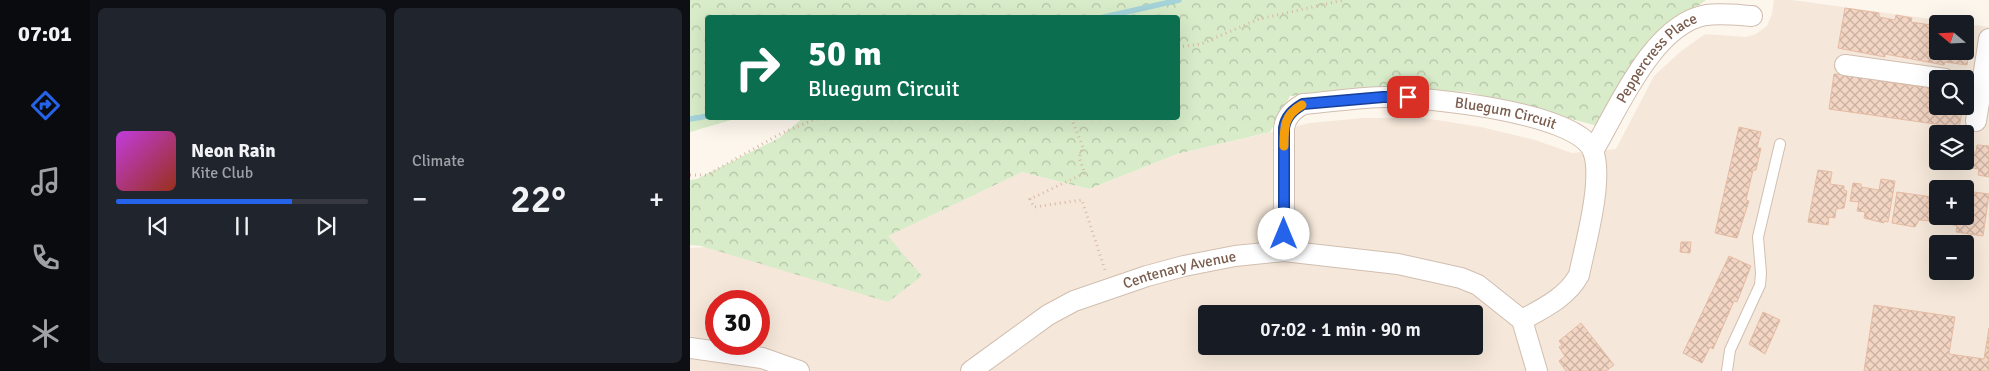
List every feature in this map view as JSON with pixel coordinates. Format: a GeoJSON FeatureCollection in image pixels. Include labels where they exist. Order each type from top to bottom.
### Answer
{"type":"FeatureCollection","features":[{"type":"Feature","properties":{"kind":"street","name":"Peppercress Place"},"geometry":{"type":"LineString","coordinates":[[1593,151],[1642,67],[1669,34],[1686,22],[1706,15],[1752,16]]}},
{"type":"Feature","properties":{"kind":"street"},"geometry":{"type":"LineString","coordinates":[[1974,80],[1989,39]]}},
{"type":"Feature","properties":{"kind":"street"},"geometry":{"type":"LineString","coordinates":[[1845,66],[1929,77]]}},
{"type":"Feature","properties":{"kind":"street"},"geometry":{"type":"LineString","coordinates":[[1974,96],[1976,121]]}},
{"type":"Feature","properties":{"kind":"street","name":"Bluegum Circuit"},"geometry":{"type":"LineString","coordinates":[[1284,251],[1284,128],[1286,119],[1303,104],[1383,97],[1468,103],[1527,115],[1558,126],[1586,140],[1593,151]]}},
{"type":"Feature","properties":{"kind":"street"},"geometry":{"type":"LineString","coordinates":[[1537,371],[1522,320],[1549,305],[1572,287],[1579,275],[1596,180],[1593,151]]}},
{"type":"Feature","properties":{"kind":"street","name":"Centenary Avenue"},"geometry":{"type":"LineString","coordinates":[[971,371],[1048,316],[1074,301],[1184,266],[1236,256],[1284,251],[1398,264],[1461,278],[1492,295],[1522,320]]}},
{"type":"Feature","properties":{"kind":"street"},"geometry":{"type":"LineString","coordinates":[[690,348],[762,358],[799,371]]}},
{"type":"Feature","properties":{"kind":"lane"},"geometry":{"type":"LineString","coordinates":[[1727,371],[1730,350],[1760,285],[1758,237],[1780,144]]}},
{"type":"Feature","properties":{"kind":"path"},"geometry":{"type":"LineString","coordinates":[[1180,47],[1201,44],[1259,19],[1344,0]]}},
{"type":"Feature","properties":{"kind":"path"},"geometry":{"type":"LineString","coordinates":[[690,175],[707,174],[782,133],[813,120]]}},
{"type":"Feature","properties":{"kind":"path"},"geometry":{"type":"LineString","coordinates":[[1072,120],[1083,147],[1079,158],[1085,173],[1030,199],[1034,207],[1082,200],[1111,288]]}},
{"type":"Feature","properties":{"kind":"shaded area"},"geometry":{"type":"Polygon","coordinates":[[[1774,0],[1792,0],[1929,19],[1929,60],[1974,60],[1974,25],[1989,27],[1989,371],[690,371],[690,248],[887,236],[1022,172],[1089,189],[1177,154],[1310,123],[1363,118],[1424,118],[1481,127],[1535,140],[1572,153],[1616,149],[1654,76],[1680,52],[1705,34],[1746,37],[1756,34],[1767,26],[1772,14],[1774,0]]]}},
{"type":"Feature","properties":{"kind":"green space"},"geometry":{"type":"Polygon","coordinates":[[[690,0],[1706,0],[1646,45],[1598,126],[1469,92],[1370,89],[1290,96],[1270,132],[1177,154],[1089,189],[1022,172],[888,236],[922,276],[888,302],[701,246],[690,245],[690,180],[697,179],[779,138],[801,120],[1180,120],[1180,15],[705,15],[705,120],[731,120],[690,132],[690,0]]]}},
{"type":"Feature","properties":{"kind":"building"},"geometry":{"type":"Polygon","coordinates":[[[1845,8],[1879,13],[1879,17],[1895,20],[1896,15],[1912,18],[1911,22],[1929,25],[1929,60],[1968,60],[1967,65],[1945,62],[1944,65],[1885,54],[1885,57],[1838,48],[1845,8]]]}},
{"type":"Feature","properties":{"kind":"building"},"geometry":{"type":"Polygon","coordinates":[[[1834,74],[1880,78],[1880,81],[1919,87],[1919,83],[1929,85],[1929,115],[1961,115],[1960,125],[1942,125],[1829,109],[1834,74]]]}},
{"type":"Feature","properties":{"kind":"building"},"geometry":{"type":"Polygon","coordinates":[[[1739,127],[1761,132],[1757,148],[1761,148],[1756,170],[1753,170],[1746,200],[1749,201],[1737,238],[1715,233],[1739,127]]]}},
{"type":"Feature","properties":{"kind":"building"},"geometry":{"type":"Polygon","coordinates":[[[1977,145],[1989,146],[1989,177],[1978,175],[1979,169],[1974,168],[1974,152],[1976,152],[1977,145]]]}},
{"type":"Feature","properties":{"kind":"building"},"geometry":{"type":"Polygon","coordinates":[[[1818,170],[1832,172],[1830,184],[1844,186],[1844,190],[1847,191],[1844,208],[1836,209],[1835,218],[1829,217],[1828,225],[1808,222],[1818,170]]]}},
{"type":"Feature","properties":{"kind":"building"},"geometry":{"type":"Polygon","coordinates":[[[1881,179],[1895,181],[1888,222],[1884,221],[1884,223],[1864,218],[1865,212],[1857,211],[1859,202],[1850,201],[1853,183],[1861,184],[1861,187],[1879,190],[1881,179]]]}},
{"type":"Feature","properties":{"kind":"building"},"geometry":{"type":"Polygon","coordinates":[[[1897,192],[1929,197],[1929,221],[1919,220],[1915,227],[1892,223],[1897,192]]]}},
{"type":"Feature","properties":{"kind":"building"},"geometry":{"type":"Polygon","coordinates":[[[1974,192],[1989,194],[1983,236],[1956,232],[1957,226],[1954,225],[1974,225],[1974,192]]]}},
{"type":"Feature","properties":{"kind":"building"},"geometry":{"type":"Polygon","coordinates":[[[1681,242],[1691,242],[1690,253],[1680,252],[1681,242]]]}},
{"type":"Feature","properties":{"kind":"building"},"geometry":{"type":"Polygon","coordinates":[[[1729,256],[1751,266],[1737,302],[1734,301],[1713,349],[1710,347],[1702,363],[1683,353],[1729,256]]]}},
{"type":"Feature","properties":{"kind":"building"},"geometry":{"type":"Polygon","coordinates":[[[1874,305],[1955,317],[1949,354],[1984,359],[1989,328],[1989,371],[1864,371],[1874,305]]]}},
{"type":"Feature","properties":{"kind":"building"},"geometry":{"type":"Polygon","coordinates":[[[1763,312],[1780,320],[1765,354],[1749,344],[1763,312]]]}},
{"type":"Feature","properties":{"kind":"building"},"geometry":{"type":"Polygon","coordinates":[[[1581,323],[1614,365],[1606,371],[1566,371],[1559,361],[1565,356],[1559,347],[1562,345],[1559,341],[1581,323]]]}},
{"type":"Feature","properties":{"kind":"waterway"},"geometry":{"type":"LineString","coordinates":[[1113,15],[1179,0]]}},
{"type":"Feature","properties":{"kind":"waterway"},"geometry":{"type":"LineString","coordinates":[[690,119],[705,116]]}},
{"type":"Feature","properties":{"kind":"slow traffic"},"geometry":{"type":"LineString","coordinates":[[1284,146],[1286,119],[1294,110],[1302,105]]}},
{"type":"Feature","properties":{"kind":"route"},"geometry":{"type":"LineString","coordinates":[[1284,234],[1284,128],[1286,119],[1294,110],[1303,104],[1383,97],[1408,97]]}}]}
